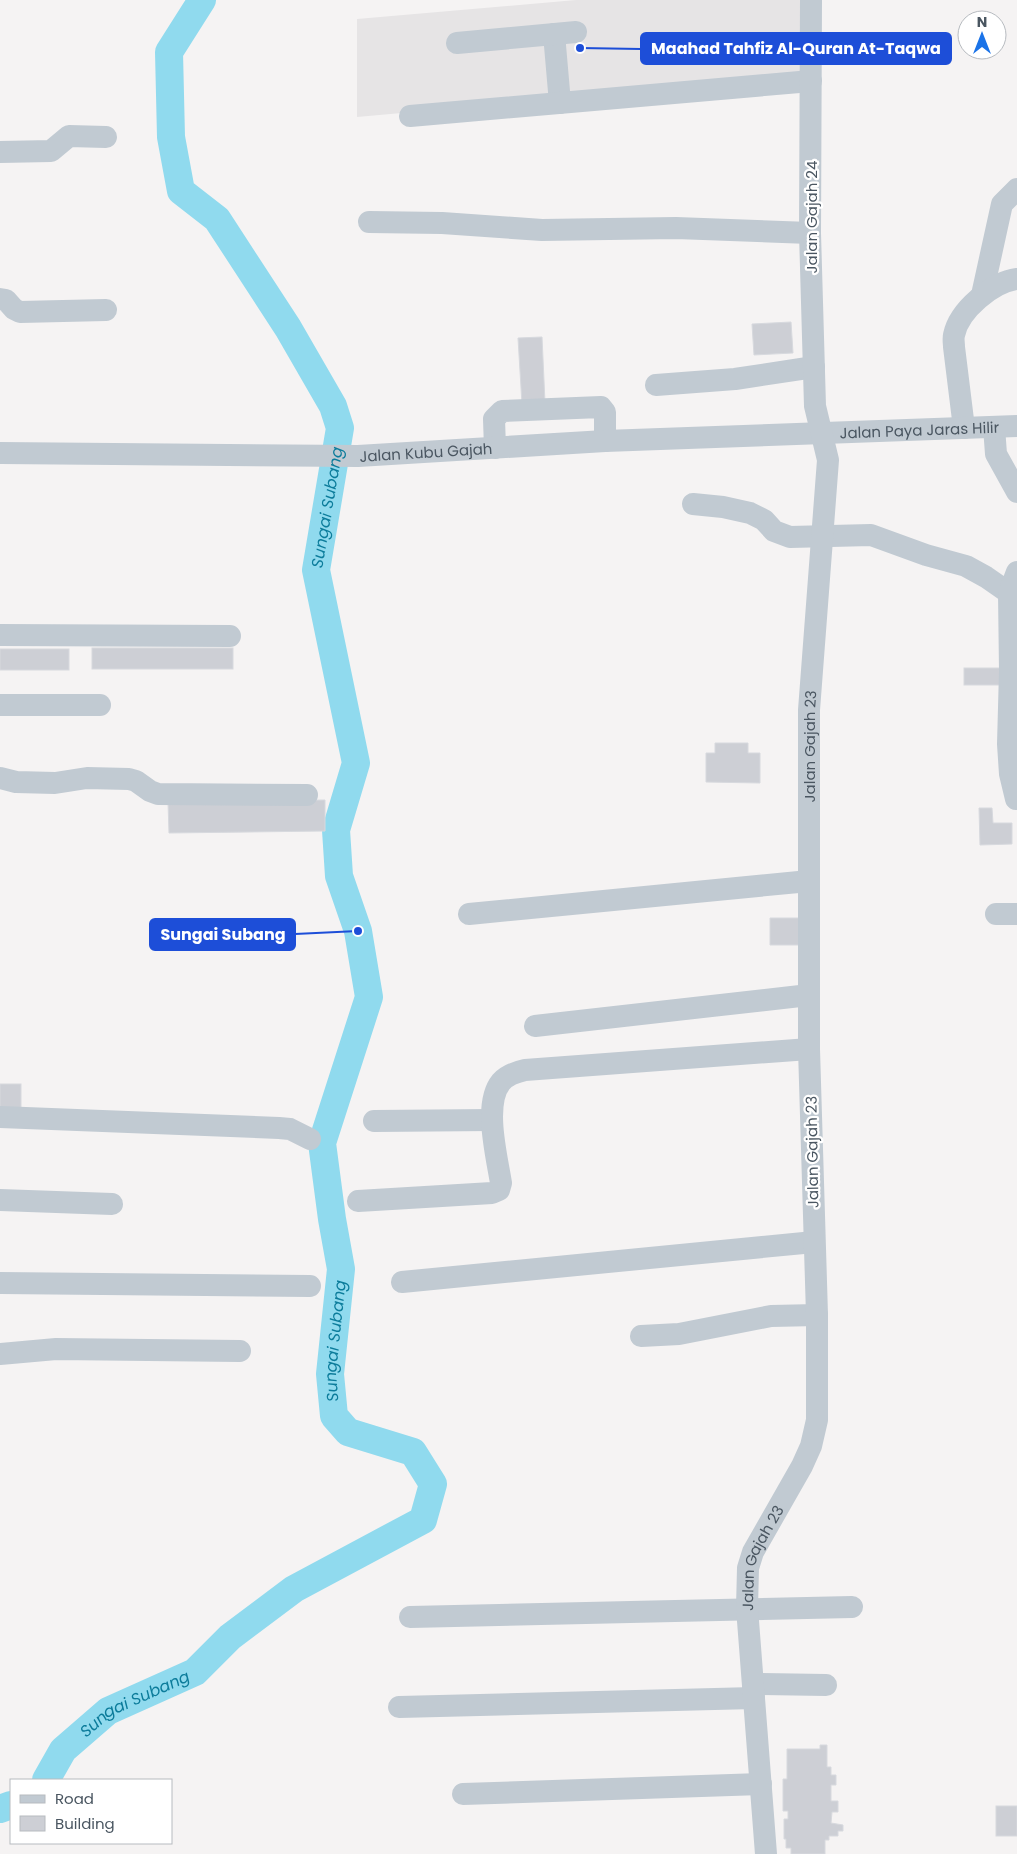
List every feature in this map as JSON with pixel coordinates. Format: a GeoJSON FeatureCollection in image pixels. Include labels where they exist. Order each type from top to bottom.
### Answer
{"type":"FeatureCollection","features":[{"type":"Feature","properties":{"kind":"street","name":"Jalan Gajah 24"},"geometry":{"type":"LineString","coordinates":[[811,0],[810,233],[814,406],[821,434]]}},
{"type":"Feature","properties":{"kind":"street"},"geometry":{"type":"LineString","coordinates":[[457,43],[576,32]]}},
{"type":"Feature","properties":{"kind":"street"},"geometry":{"type":"LineString","coordinates":[[554,34],[560,103]]}},
{"type":"Feature","properties":{"kind":"street"},"geometry":{"type":"LineString","coordinates":[[410,116],[811,81]]}},
{"type":"Feature","properties":{"kind":"street"},"geometry":{"type":"LineString","coordinates":[[0,152],[51,152],[69,136],[106,137]]}},
{"type":"Feature","properties":{"kind":"street"},"geometry":{"type":"LineString","coordinates":[[982,295],[1002,204],[1017,189]]}},
{"type":"Feature","properties":{"kind":"street"},"geometry":{"type":"LineString","coordinates":[[369,222],[442,223],[542,230],[676,228],[810,233]]}},
{"type":"Feature","properties":{"kind":"street"},"geometry":{"type":"LineString","coordinates":[[964,428],[954,334],[963,317],[982,295],[1008,280],[1017,279]]}},
{"type":"Feature","properties":{"kind":"street"},"geometry":{"type":"LineString","coordinates":[[0,298],[6,300],[14,309],[20,312],[106,310]]}},
{"type":"Feature","properties":{"kind":"street"},"geometry":{"type":"LineString","coordinates":[[656,385],[735,379],[814,367]]}},
{"type":"Feature","properties":{"kind":"street"},"geometry":{"type":"LineString","coordinates":[[495,448],[494,419],[502,411],[601,407],[605,412],[605,442]]}},
{"type":"Feature","properties":{"kind":"street","name":"Jalan Paya Jaras Hilir"},"geometry":{"type":"LineString","coordinates":[[821,434],[1017,426]]}},
{"type":"Feature","properties":{"kind":"street"},"geometry":{"type":"LineString","coordinates":[[994,427],[996,454],[1017,492]]}},
{"type":"Feature","properties":{"kind":"street","name":"Jalan Kubu Gajah"},"geometry":{"type":"LineString","coordinates":[[0,453],[358,456],[605,442],[821,434]]}},
{"type":"Feature","properties":{"kind":"street","name":"Jalan Gajah 23"},"geometry":{"type":"LineString","coordinates":[[766,1854],[747,1608],[748,1568],[753,1552],[802,1466],[811,1446],[817,1420],[817,1315],[809,1049],[809,710],[828,460],[821,434]]}},
{"type":"Feature","properties":{"kind":"street"},"geometry":{"type":"LineString","coordinates":[[693,504],[723,507],[750,513],[764,520],[774,531],[790,537],[871,536],[926,555],[966,566],[1009,593]]}},
{"type":"Feature","properties":{"kind":"street"},"geometry":{"type":"LineString","coordinates":[[1016,799],[1010,774],[1008,744],[1014,670],[1009,593],[1017,572]]}},
{"type":"Feature","properties":{"kind":"street"},"geometry":{"type":"LineString","coordinates":[[0,635],[230,636]]}},
{"type":"Feature","properties":{"kind":"street"},"geometry":{"type":"LineString","coordinates":[[0,705],[100,705]]}},
{"type":"Feature","properties":{"kind":"street"},"geometry":{"type":"LineString","coordinates":[[0,778],[16,782],[55,783],[87,778],[129,779],[158,794],[307,795]]}},
{"type":"Feature","properties":{"kind":"street"},"geometry":{"type":"LineString","coordinates":[[469,914],[809,881]]}},
{"type":"Feature","properties":{"kind":"street"},"geometry":{"type":"LineString","coordinates":[[535,1026],[809,995]]}},
{"type":"Feature","properties":{"kind":"street"},"geometry":{"type":"LineString","coordinates":[[358,1200],[496,1192],[501,1182],[492,1120],[494,1094],[501,1082],[512,1073],[524,1070],[809,1049]]}},
{"type":"Feature","properties":{"kind":"street"},"geometry":{"type":"LineString","coordinates":[[0,1117],[279,1128],[290,1130],[310,1139]]}},
{"type":"Feature","properties":{"kind":"street"},"geometry":{"type":"LineString","coordinates":[[374,1121],[492,1120]]}},
{"type":"Feature","properties":{"kind":"street"},"geometry":{"type":"LineString","coordinates":[[0,1200],[112,1204]]}},
{"type":"Feature","properties":{"kind":"street"},"geometry":{"type":"LineString","coordinates":[[402,1282],[814,1242]]}},
{"type":"Feature","properties":{"kind":"street"},"geometry":{"type":"LineString","coordinates":[[0,1283],[310,1286]]}},
{"type":"Feature","properties":{"kind":"street"},"geometry":{"type":"LineString","coordinates":[[641,1336],[680,1334],[771,1316],[817,1315]]}},
{"type":"Feature","properties":{"kind":"street"},"geometry":{"type":"LineString","coordinates":[[0,1354],[56,1349],[240,1351]]}},
{"type":"Feature","properties":{"kind":"street"},"geometry":{"type":"LineString","coordinates":[[410,1617],[852,1607]]}},
{"type":"Feature","properties":{"kind":"street"},"geometry":{"type":"LineString","coordinates":[[399,1707],[754,1691],[826,1685]]}},
{"type":"Feature","properties":{"kind":"street"},"geometry":{"type":"LineString","coordinates":[[462,1794],[761,1784]]}},
{"type":"Feature","properties":{"kind":"shaded area"},"geometry":{"type":"Polygon","coordinates":[[[576,0],[804,0],[804,77],[357,117],[357,19],[576,0]]]}},
{"type":"Feature","properties":{"kind":"building"},"geometry":{"type":"Polygon","coordinates":[[[791,322],[793,353],[754,355],[752,324],[791,322]]]}},
{"type":"Feature","properties":{"kind":"building"},"geometry":{"type":"Polygon","coordinates":[[[542,337],[545,403],[522,404],[518,338],[542,337]]]}},
{"type":"Feature","properties":{"kind":"building"},"geometry":{"type":"Polygon","coordinates":[[[92,648],[233,648],[233,669],[92,669],[92,648]]]}},
{"type":"Feature","properties":{"kind":"building"},"geometry":{"type":"Polygon","coordinates":[[[0,649],[69,649],[69,670],[0,670],[0,649]]]}},
{"type":"Feature","properties":{"kind":"building"},"geometry":{"type":"Polygon","coordinates":[[[964,668],[1004,668],[1004,685],[964,685],[964,668]]]}},
{"type":"Feature","properties":{"kind":"building"},"geometry":{"type":"Polygon","coordinates":[[[715,743],[748,743],[748,753],[760,753],[760,783],[706,782],[706,753],[715,753],[715,743]]]}},
{"type":"Feature","properties":{"kind":"building"},"geometry":{"type":"Polygon","coordinates":[[[325,800],[325,831],[169,833],[168,802],[325,800]]]}},
{"type":"Feature","properties":{"kind":"building"},"geometry":{"type":"Polygon","coordinates":[[[979,808],[992,808],[993,823],[1012,823],[1012,844],[980,845],[979,808]]]}},
{"type":"Feature","properties":{"kind":"building"},"geometry":{"type":"Polygon","coordinates":[[[770,918],[801,918],[800,945],[770,945],[770,918]]]}},
{"type":"Feature","properties":{"kind":"building"},"geometry":{"type":"Polygon","coordinates":[[[0,1084],[21,1084],[21,1113],[0,1113],[0,1084]]]}},
{"type":"Feature","properties":{"kind":"building"},"geometry":{"type":"Polygon","coordinates":[[[820,1745],[827,1745],[827,1767],[831,1767],[831,1775],[836,1775],[836,1785],[831,1785],[831,1801],[838,1801],[838,1812],[832,1812],[831,1823],[843,1825],[843,1831],[838,1831],[838,1836],[829,1836],[829,1840],[825,1840],[825,1854],[791,1854],[791,1848],[786,1848],[786,1839],[784,1839],[784,1819],[788,1819],[788,1811],[783,1811],[783,1779],[787,1779],[787,1749],[820,1749],[820,1745]]]}},
{"type":"Feature","properties":{"kind":"building"},"geometry":{"type":"Polygon","coordinates":[[[996,1806],[1017,1806],[1017,1836],[996,1836],[996,1806]]]}},
{"type":"Feature","properties":{"kind":"waterway","name":"Sungai Subang"},"geometry":{"type":"LineString","coordinates":[[47,1779],[63,1750],[108,1711],[195,1672],[230,1637],[294,1589],[423,1520],[433,1484],[413,1452],[348,1432],[334,1416],[330,1374],[341,1269],[322,1143],[369,997],[358,931],[339,876],[336,830],[356,763],[316,570],[340,428],[333,406],[288,328],[217,219],[181,191],[171,137],[169,52],[202,0]]}},
{"type":"Feature","properties":{"kind":"waterway","name":"Sungai Subang"},"geometry":{"type":"LineString","coordinates":[[0,1809],[10,1805]]}},
{"type":"Feature","properties":{"kind":"place","name":"Maahad Tahfiz Al-Quran At-Taqwa"},"geometry":{"type":"Point","coordinates":[580,48]}},
{"type":"Feature","properties":{"kind":"place","name":"Sungai Subang"},"geometry":{"type":"Point","coordinates":[358,931]}}]}
